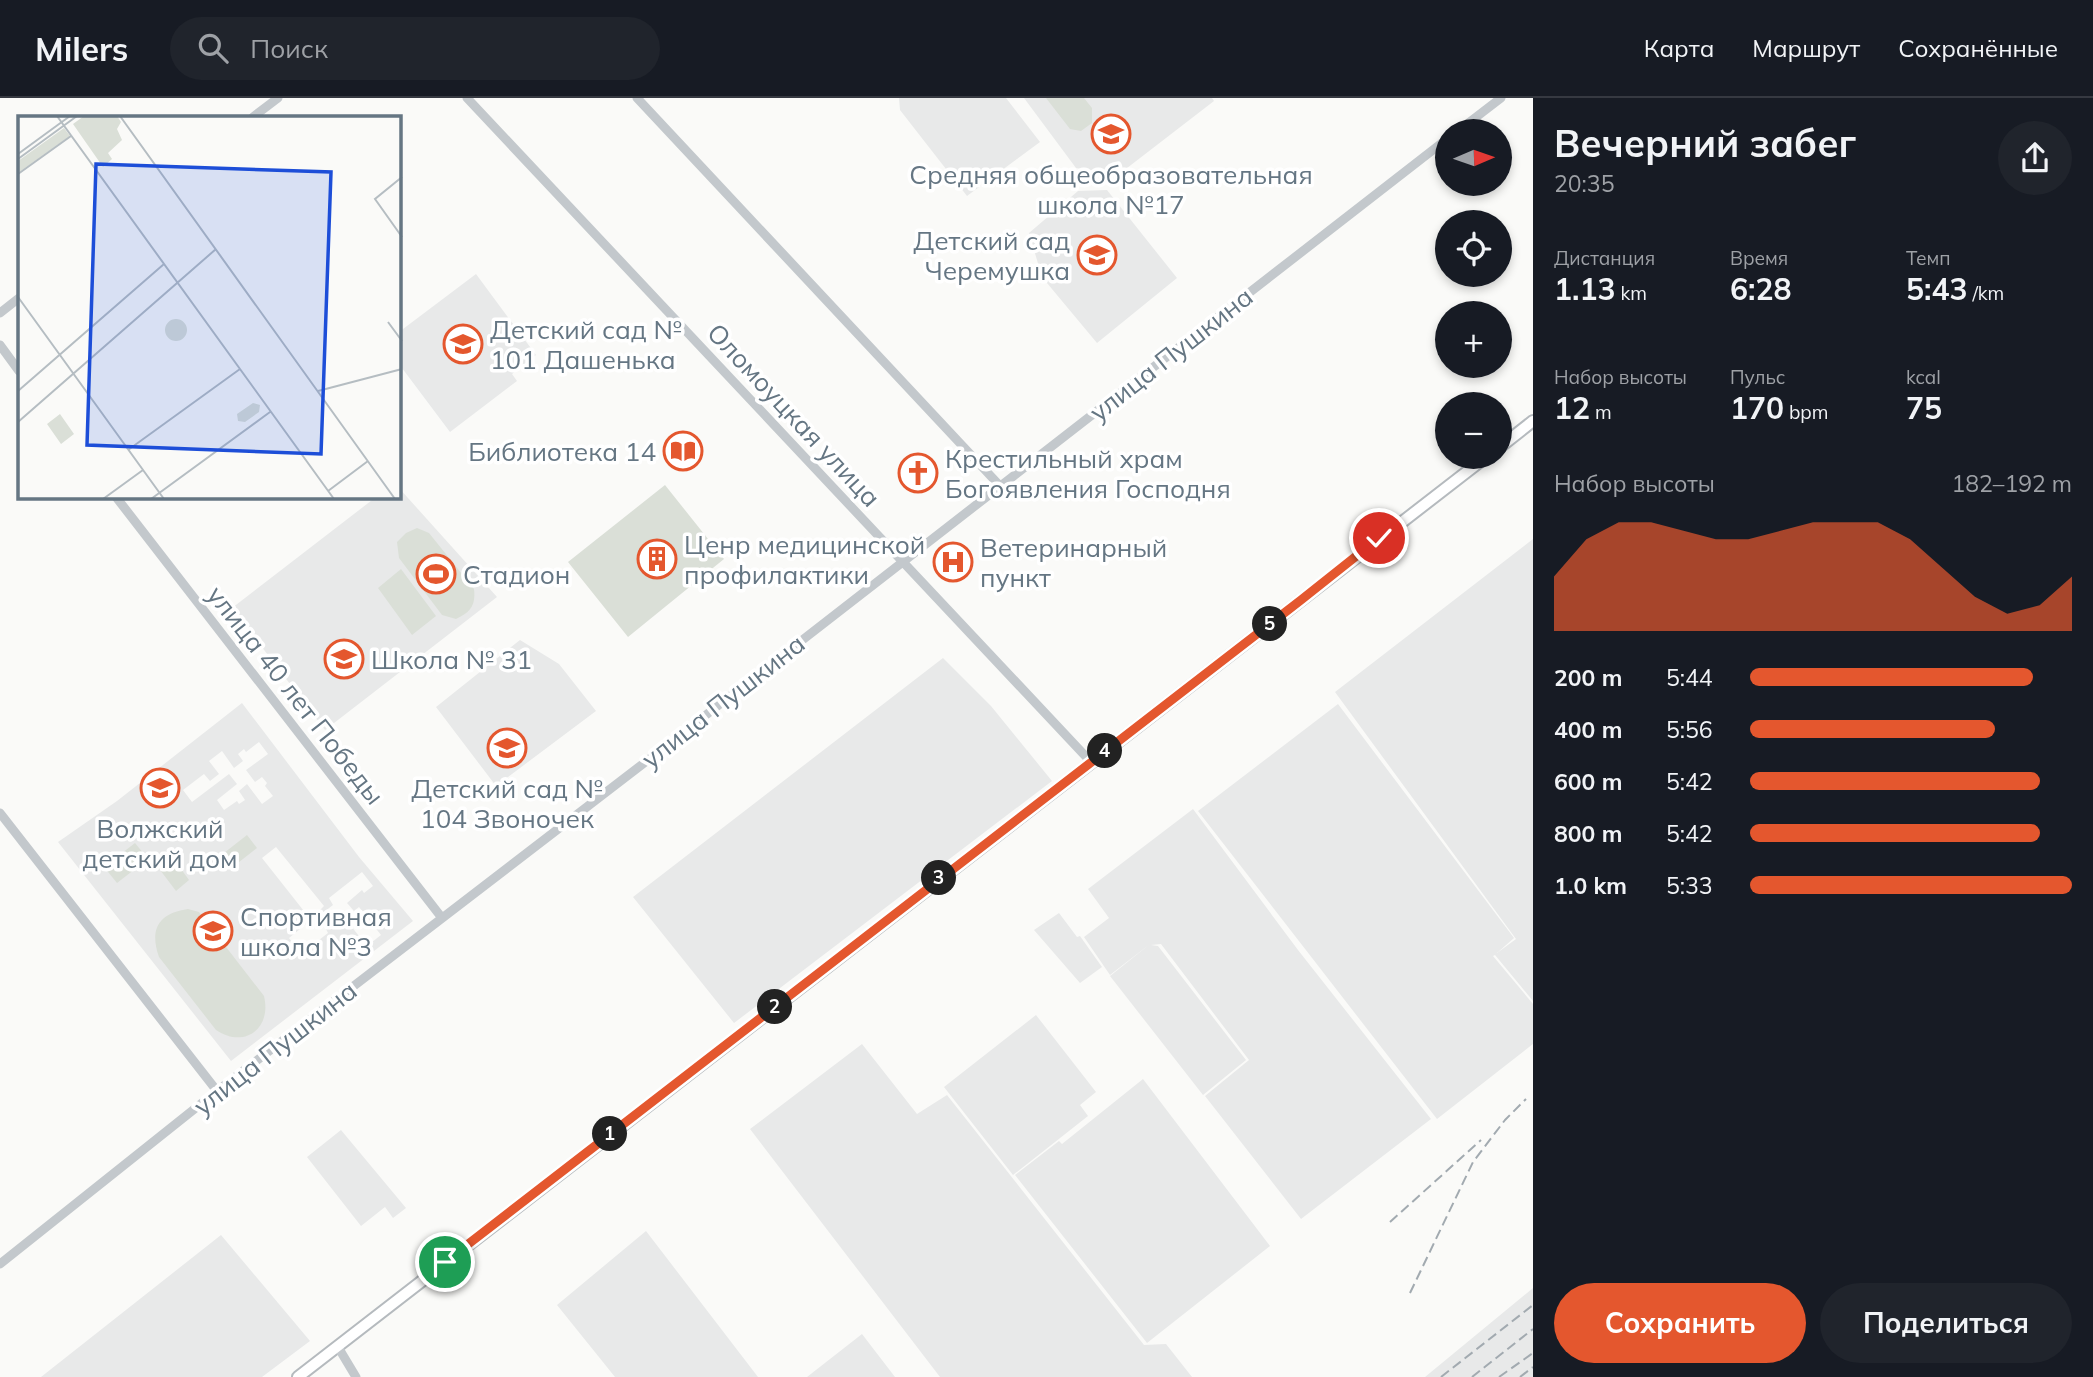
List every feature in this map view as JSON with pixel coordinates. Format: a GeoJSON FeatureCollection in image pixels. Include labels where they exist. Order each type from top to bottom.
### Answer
{"type":"FeatureCollection","features":[{"type":"Feature","properties":{"kind":"main road"},"geometry":{"type":"LineString","coordinates":[[1512,438],[1533,421]]}},
{"type":"Feature","properties":{"kind":"main road"},"geometry":{"type":"LineString","coordinates":[[298,1377],[1470,469]]}},
{"type":"Feature","properties":{"kind":"street"},"geometry":{"type":"LineString","coordinates":[[254,116],[278,98]]}},
{"type":"Feature","properties":{"kind":"street","name":"Оломоуцкая улица"},"geometry":{"type":"LineString","coordinates":[[467,98],[1091,762]]}},
{"type":"Feature","properties":{"kind":"street"},"geometry":{"type":"LineString","coordinates":[[637,98],[1001,487]]}},
{"type":"Feature","properties":{"kind":"street"},"geometry":{"type":"LineString","coordinates":[[1474,119],[1501,98]]}},
{"type":"Feature","properties":{"kind":"street","name":"улица Пушкина"},"geometry":{"type":"LineString","coordinates":[[0,1264],[217,1091],[1001,487],[1435,148]]}},
{"type":"Feature","properties":{"kind":"street"},"geometry":{"type":"LineString","coordinates":[[0,313],[18,299]]}},
{"type":"Feature","properties":{"kind":"street"},"geometry":{"type":"LineString","coordinates":[[0,345],[18,370]]}},
{"type":"Feature","properties":{"kind":"street","name":"улица 40 лет Победы"},"geometry":{"type":"LineString","coordinates":[[119,499],[442,918]]}},
{"type":"Feature","properties":{"kind":"street"},"geometry":{"type":"LineString","coordinates":[[0,813],[217,1091]]}},
{"type":"Feature","properties":{"kind":"street"},"geometry":{"type":"LineString","coordinates":[[338,1347],[356,1377]]}},
{"type":"Feature","properties":{"kind":"shaded area"},"geometry":{"type":"Polygon","coordinates":[[[899,98],[1006,98],[1040,142],[967,196],[900,110],[899,98]]]}},
{"type":"Feature","properties":{"kind":"shaded area","name":"Средняя общеобразовательная школа №17"},"geometry":{"type":"Polygon","coordinates":[[[1024,98],[1212,98],[1214,101],[1118,175],[1076,168],[1024,98]]]}},
{"type":"Feature","properties":{"kind":"shaded area"},"geometry":{"type":"Polygon","coordinates":[[[1046,98],[1084,98],[1092,108],[1092,123],[1081,131],[1070,129],[1046,98]]]}},
{"type":"Feature","properties":{"kind":"shaded area","name":"Детский сад Черемушка"},"geometry":{"type":"Polygon","coordinates":[[[1107,190],[1177,278],[1097,343],[1042,277],[1029,233],[1078,191],[1107,190]]]}},
{"type":"Feature","properties":{"kind":"shaded area","name":"Детский сад № 101 Дашенька"},"geometry":{"type":"Polygon","coordinates":[[[476,274],[536,355],[512,374],[517,381],[450,432],[401,367],[401,330],[476,274]]]}},
{"type":"Feature","properties":{"kind":"shaded area"},"geometry":{"type":"Polygon","coordinates":[[[665,485],[724,559],[628,637],[568,562],[665,485]]]}},
{"type":"Feature","properties":{"kind":"shaded area","name":"Школа № 31"},"geometry":{"type":"Polygon","coordinates":[[[401,490],[497,597],[325,730],[232,608],[373,499],[401,499],[401,490]]]}},
{"type":"Feature","properties":{"kind":"shaded area","name":"Стадион"},"geometry":{"type":"Polygon","coordinates":[[[417,528],[429,533],[474,589],[471,608],[456,619],[442,615],[399,558],[397,542],[406,533],[417,528]]]}},
{"type":"Feature","properties":{"kind":"shaded area"},"geometry":{"type":"Polygon","coordinates":[[[1533,539],[1533,1001],[1495,955],[1493,956],[1533,1004],[1533,1044],[1437,1119],[1198,811],[1338,704],[1514,938],[1497,953],[1516,939],[1335,692],[1533,539]]]}},
{"type":"Feature","properties":{"kind":"shaded area"},"geometry":{"type":"Polygon","coordinates":[[[401,569],[436,616],[412,635],[378,588],[401,569]]]}},
{"type":"Feature","properties":{"kind":"shaded area","name":"Детский сад № 104 Звоночек"},"geometry":{"type":"Polygon","coordinates":[[[520,640],[559,664],[596,711],[496,786],[436,707],[520,640]]]}},
{"type":"Feature","properties":{"kind":"shaded area"},"geometry":{"type":"Polygon","coordinates":[[[943,658],[991,706],[1052,781],[734,1023],[633,897],[943,658]]]}},
{"type":"Feature","properties":{"kind":"shaded area","name":"Спортивная школа №3"},"geometry":{"type":"Polygon","coordinates":[[[242,703],[359,857],[413,921],[231,1061],[58,842],[117,801],[242,703]],[[259,742],[246,752],[244,749],[238,754],[243,761],[234,768],[222,751],[209,761],[219,774],[210,781],[204,774],[183,790],[192,802],[229,774],[237,784],[217,800],[224,810],[237,801],[239,804],[245,800],[239,791],[247,784],[262,804],[273,796],[262,777],[255,782],[246,770],[268,754],[259,742]],[[276,847],[262,858],[311,920],[289,938],[301,954],[328,933],[326,929],[343,916],[367,946],[381,935],[359,907],[354,911],[347,903],[362,890],[364,893],[373,886],[362,872],[329,898],[333,905],[320,915],[318,912],[324,906],[276,847]]]}},
{"type":"Feature","properties":{"kind":"shaded area"},"geometry":{"type":"Polygon","coordinates":[[[1193,809],[1298,950],[1431,1119],[1301,1219],[1205,1096],[1249,1060],[1161,944],[1151,945],[1158,946],[1246,1060],[1203,1095],[1110,976],[1150,944],[1110,975],[1084,937],[1109,918],[1088,889],[1193,809]]]}},
{"type":"Feature","properties":{"kind":"shaded area"},"geometry":{"type":"Polygon","coordinates":[[[247,835],[257,848],[234,866],[224,853],[247,835]]]}},
{"type":"Feature","properties":{"kind":"shaded area"},"geometry":{"type":"Polygon","coordinates":[[[135,843],[148,859],[117,883],[104,867],[135,843]]]}},
{"type":"Feature","properties":{"kind":"shaded area"},"geometry":{"type":"Polygon","coordinates":[[[171,855],[189,880],[176,891],[157,866],[171,855]]]}},
{"type":"Feature","properties":{"kind":"shaded area"},"geometry":{"type":"Polygon","coordinates":[[[188,909],[199,912],[264,996],[264,1018],[260,1026],[246,1036],[226,1035],[216,1030],[159,957],[155,938],[159,924],[170,914],[188,909]]]}},
{"type":"Feature","properties":{"kind":"shaded area"},"geometry":{"type":"Polygon","coordinates":[[[1059,913],[1077,937],[1080,936],[1102,967],[1080,983],[1034,930],[1059,913]]]}},
{"type":"Feature","properties":{"kind":"shaded area"},"geometry":{"type":"Polygon","coordinates":[[[1036,1015],[1096,1092],[1080,1105],[1088,1116],[1013,1175],[944,1087],[1036,1015]]]}},
{"type":"Feature","properties":{"kind":"shaded area"},"geometry":{"type":"Polygon","coordinates":[[[862,1044],[917,1114],[947,1095],[1144,1345],[1166,1344],[1192,1377],[940,1377],[750,1129],[862,1044]]]}},
{"type":"Feature","properties":{"kind":"shaded area"},"geometry":{"type":"Polygon","coordinates":[[[1143,1079],[1270,1246],[1147,1343],[1015,1175],[1059,1141],[1062,1144],[1143,1079]]]}},
{"type":"Feature","properties":{"kind":"shaded area"},"geometry":{"type":"Polygon","coordinates":[[[341,1130],[406,1208],[393,1218],[385,1207],[361,1226],[307,1157],[341,1130]]]}},
{"type":"Feature","properties":{"kind":"shaded area"},"geometry":{"type":"Polygon","coordinates":[[[646,1231],[758,1377],[615,1377],[557,1305],[646,1231]]]}},
{"type":"Feature","properties":{"kind":"shaded area"},"geometry":{"type":"Polygon","coordinates":[[[221,1235],[310,1341],[262,1377],[41,1377],[221,1235]]]}},
{"type":"Feature","properties":{"kind":"shaded area"},"geometry":{"type":"Polygon","coordinates":[[[1533,1288],[1533,1377],[1425,1377],[1533,1288]]]}},
{"type":"Feature","properties":{"kind":"shaded area"},"geometry":{"type":"Polygon","coordinates":[[[862,1334],[895,1377],[807,1377],[862,1334]]]}},
{"type":"Feature","properties":{"kind":"railway"},"geometry":{"type":"LineString","coordinates":[[1410,1293],[1473,1162],[1505,1120],[1526,1099]]}},
{"type":"Feature","properties":{"kind":"railway"},"geometry":{"type":"LineString","coordinates":[[1390,1222],[1481,1140]]}},
{"type":"Feature","properties":{"kind":"railway"},"geometry":{"type":"LineString","coordinates":[[1441,1377],[1533,1305]]}},
{"type":"Feature","properties":{"kind":"railway"},"geometry":{"type":"LineString","coordinates":[[1472,1377],[1533,1329]]}},
{"type":"Feature","properties":{"kind":"railway"},"geometry":{"type":"LineString","coordinates":[[1499,1377],[1533,1353]]}},
{"type":"Feature","properties":{"kind":"railway"},"geometry":{"type":"LineString","coordinates":[[1520,1377],[1533,1367]]}},
{"type":"Feature","properties":{"kind":"place","name":"Средняя общеобразовательная школа №17"},"geometry":{"type":"Point","coordinates":[1111,134]}},
{"type":"Feature","properties":{"kind":"place","name":"Детский сад Черемушка"},"geometry":{"type":"Point","coordinates":[1097,255]}},
{"type":"Feature","properties":{"kind":"place","name":"Детский сад № 101 Дашенька"},"geometry":{"type":"Point","coordinates":[463,344]}},
{"type":"Feature","properties":{"kind":"place","name":"Библиотека 14"},"geometry":{"type":"Point","coordinates":[683,451]}},
{"type":"Feature","properties":{"kind":"place","name":"Крестильный храм Богоявления Господня"},"geometry":{"type":"Point","coordinates":[918,473]}},
{"type":"Feature","properties":{"kind":"place","name":"Ценр медицинской профилактики"},"geometry":{"type":"Point","coordinates":[657,559]}},
{"type":"Feature","properties":{"kind":"place","name":"Ветеринарный пункт"},"geometry":{"type":"Point","coordinates":[953,562]}},
{"type":"Feature","properties":{"kind":"place","name":"Стадион"},"geometry":{"type":"Point","coordinates":[436,574]}},
{"type":"Feature","properties":{"kind":"place","name":"Школа № 31"},"geometry":{"type":"Point","coordinates":[344,659]}},
{"type":"Feature","properties":{"kind":"place","name":"Детский сад № 104 Звоночек"},"geometry":{"type":"Point","coordinates":[507,748]}},
{"type":"Feature","properties":{"kind":"place","name":"Волжский детский дом"},"geometry":{"type":"Point","coordinates":[160,788]}},
{"type":"Feature","properties":{"kind":"place","name":"Спортивная школа №3"},"geometry":{"type":"Point","coordinates":[213,931]}},
{"type":"Feature","properties":{"kind":"route"},"geometry":{"type":"LineString","coordinates":[[445,1262],[1379,538]]}}]}
